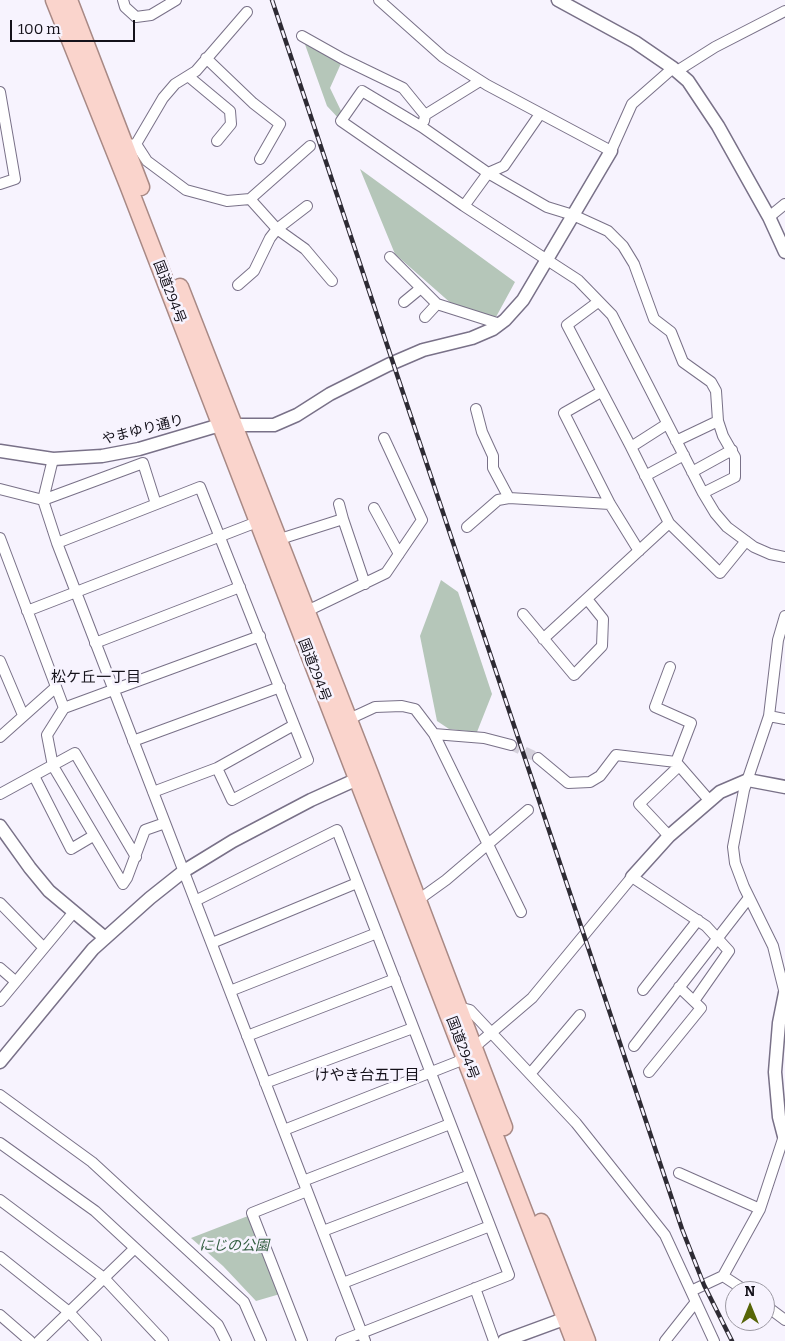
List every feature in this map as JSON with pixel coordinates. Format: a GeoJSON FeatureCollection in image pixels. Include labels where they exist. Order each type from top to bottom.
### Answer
{"type":"FeatureCollection","features":[{"type":"Feature","properties":{"kind":"highway","name":"国道294号"},"geometry":{"type":"LineString","coordinates":[[54,0],[125,146]]}},
{"type":"Feature","properties":{"kind":"highway","name":"国道294号"},"geometry":{"type":"LineString","coordinates":[[70,0],[226,424],[257,522],[363,777],[571,1316],[587,1341]]}},
{"type":"Feature","properties":{"kind":"highway","name":"国道294号"},"geometry":{"type":"LineString","coordinates":[[226,424],[277,540],[305,612],[346,720],[363,777]]}},
{"type":"Feature","properties":{"kind":"highway","name":"国道294号"},"geometry":{"type":"LineString","coordinates":[[412,904],[458,1007],[469,1051]]}},
{"type":"Feature","properties":{"kind":"highway","name":"国道294号"},"geometry":{"type":"LineString","coordinates":[[571,1316],[574,1341]]}},
{"type":"Feature","properties":{"kind":"street"},"geometry":{"type":"LineString","coordinates":[[122,0],[125,7],[136,17],[151,15],[176,0]]}},
{"type":"Feature","properties":{"kind":"street"},"geometry":{"type":"LineString","coordinates":[[379,0],[443,57],[480,81],[611,151],[632,104],[675,70],[715,46],[785,11]]}},
{"type":"Feature","properties":{"kind":"street"},"geometry":{"type":"LineString","coordinates":[[558,0],[635,42],[688,81],[718,126],[769,217],[785,252]]}},
{"type":"Feature","properties":{"kind":"street"},"geometry":{"type":"LineString","coordinates":[[247,12],[206,58],[188,76],[175,84],[125,146],[186,190],[227,201],[250,198],[310,146]]}},
{"type":"Feature","properties":{"kind":"street"},"geometry":{"type":"LineString","coordinates":[[302,36],[343,59],[404,88],[425,115]]}},
{"type":"Feature","properties":{"kind":"street"},"geometry":{"type":"LineString","coordinates":[[206,58],[253,104],[280,124],[260,159]]}},
{"type":"Feature","properties":{"kind":"street"},"geometry":{"type":"LineString","coordinates":[[188,76],[230,111],[231,124],[217,141]]}},
{"type":"Feature","properties":{"kind":"street"},"geometry":{"type":"LineString","coordinates":[[422,126],[425,115],[480,81]]}},
{"type":"Feature","properties":{"kind":"street"},"geometry":{"type":"LineString","coordinates":[[703,494],[735,477],[735,457],[718,420],[716,391],[711,382],[683,362],[671,332],[654,319],[634,264],[623,246],[608,231],[573,215],[547,207],[488,173],[422,126],[362,91],[342,121],[464,206],[578,280],[612,315],[703,494],[727,527],[746,541],[770,554],[785,557]]}},
{"type":"Feature","properties":{"kind":"street"},"geometry":{"type":"LineString","coordinates":[[0,92],[15,179],[0,184]]}},
{"type":"Feature","properties":{"kind":"street"},"geometry":{"type":"LineString","coordinates":[[464,206],[488,173],[504,166],[540,114]]}},
{"type":"Feature","properties":{"kind":"street","name":"やまゆり通り"},"geometry":{"type":"LineString","coordinates":[[0,451],[53,459],[86,458],[122,453],[226,424],[274,424],[284,422],[330,394],[388,365],[423,350],[472,338],[500,324],[523,300],[611,151]]}},
{"type":"Feature","properties":{"kind":"street"},"geometry":{"type":"LineString","coordinates":[[250,198],[277,230],[305,250],[332,281]]}},
{"type":"Feature","properties":{"kind":"street"},"geometry":{"type":"LineString","coordinates":[[769,217],[785,204]]}},
{"type":"Feature","properties":{"kind":"street"},"geometry":{"type":"LineString","coordinates":[[238,285],[254,271],[270,238],[306,206]]}},
{"type":"Feature","properties":{"kind":"street"},"geometry":{"type":"LineString","coordinates":[[390,257],[437,304],[500,324]]}},
{"type":"Feature","properties":{"kind":"street"},"geometry":{"type":"LineString","coordinates":[[404,302],[421,288]]}},
{"type":"Feature","properties":{"kind":"street"},"geometry":{"type":"LineString","coordinates":[[598,302],[567,325],[669,524],[720,573],[746,541]]}},
{"type":"Feature","properties":{"kind":"street"},"geometry":{"type":"LineString","coordinates":[[425,317],[437,304]]}},
{"type":"Feature","properties":{"kind":"street"},"geometry":{"type":"LineString","coordinates":[[601,392],[564,413],[610,504],[639,551]]}},
{"type":"Feature","properties":{"kind":"street"},"geometry":{"type":"LineString","coordinates":[[476,409],[482,432],[493,456],[493,468],[509,498]]}},
{"type":"Feature","properties":{"kind":"street"},"geometry":{"type":"LineString","coordinates":[[676,441],[718,420]]}},
{"type":"Feature","properties":{"kind":"street"},"geometry":{"type":"LineString","coordinates":[[631,447],[667,424]]}},
{"type":"Feature","properties":{"kind":"street"},"geometry":{"type":"LineString","coordinates":[[305,612],[386,573],[422,520],[384,438]]}},
{"type":"Feature","properties":{"kind":"street"},"geometry":{"type":"LineString","coordinates":[[692,472],[732,450]]}},
{"type":"Feature","properties":{"kind":"street"},"geometry":{"type":"LineString","coordinates":[[646,476],[684,455]]}},
{"type":"Feature","properties":{"kind":"street"},"geometry":{"type":"LineString","coordinates":[[53,459],[43,500],[57,543],[364,1337]]}},
{"type":"Feature","properties":{"kind":"street"},"geometry":{"type":"LineString","coordinates":[[0,489],[43,500],[143,463],[156,504]]}},
{"type":"Feature","properties":{"kind":"street"},"geometry":{"type":"LineString","coordinates":[[57,543],[200,487],[308,760],[232,800],[217,768]]}},
{"type":"Feature","properties":{"kind":"street"},"geometry":{"type":"LineString","coordinates":[[467,527],[498,500],[509,498],[610,504]]}},
{"type":"Feature","properties":{"kind":"street"},"geometry":{"type":"LineString","coordinates":[[339,504],[366,584]]}},
{"type":"Feature","properties":{"kind":"street"},"geometry":{"type":"LineString","coordinates":[[374,508],[399,554]]}},
{"type":"Feature","properties":{"kind":"street"},"geometry":{"type":"LineString","coordinates":[[277,540],[343,519]]}},
{"type":"Feature","properties":{"kind":"street"},"geometry":{"type":"LineString","coordinates":[[27,611],[257,522]]}},
{"type":"Feature","properties":{"kind":"street"},"geometry":{"type":"LineString","coordinates":[[544,639],[669,524]]}},
{"type":"Feature","properties":{"kind":"street"},"geometry":{"type":"LineString","coordinates":[[0,538],[64,708]]}},
{"type":"Feature","properties":{"kind":"street"},"geometry":{"type":"LineString","coordinates":[[95,643],[240,587]]}},
{"type":"Feature","properties":{"kind":"street"},"geometry":{"type":"LineString","coordinates":[[523,614],[574,675],[602,646],[603,619],[587,599]]}},
{"type":"Feature","properties":{"kind":"street"},"geometry":{"type":"LineString","coordinates":[[691,1291],[723,1276],[760,1209],[784,1138],[779,1117],[775,1072],[785,994],[772,946],[748,899],[734,863],[732,847],[748,780],[769,716],[785,616]]}},
{"type":"Feature","properties":{"kind":"street"},"geometry":{"type":"LineString","coordinates":[[165,823],[145,830],[136,857],[123,884],[53,765],[47,735],[64,708],[260,636]]}},
{"type":"Feature","properties":{"kind":"street"},"geometry":{"type":"LineString","coordinates":[[0,661],[23,715]]}},
{"type":"Feature","properties":{"kind":"street"},"geometry":{"type":"LineString","coordinates":[[669,836],[639,804],[677,764],[691,723],[655,707],[670,667]]}},
{"type":"Feature","properties":{"kind":"street"},"geometry":{"type":"LineString","coordinates":[[133,740],[280,687]]}},
{"type":"Feature","properties":{"kind":"street"},"geometry":{"type":"LineString","coordinates":[[0,737],[56,688]]}},
{"type":"Feature","properties":{"kind":"street"},"geometry":{"type":"LineString","coordinates":[[346,720],[375,706],[402,706],[415,709],[434,734],[521,912]]}},
{"type":"Feature","properties":{"kind":"street"},"geometry":{"type":"LineString","coordinates":[[769,716],[785,719]]}},
{"type":"Feature","properties":{"kind":"street"},"geometry":{"type":"LineString","coordinates":[[153,792],[217,768],[294,725]]}},
{"type":"Feature","properties":{"kind":"street"},"geometry":{"type":"LineString","coordinates":[[434,734],[484,738],[511,745]]}},
{"type":"Feature","properties":{"kind":"street"},"geometry":{"type":"LineString","coordinates":[[0,794],[75,753],[136,857]]}},
{"type":"Feature","properties":{"kind":"street"},"geometry":{"type":"LineString","coordinates":[[538,758],[568,782],[590,782],[600,776],[616,755],[677,764],[709,800]]}},
{"type":"Feature","properties":{"kind":"street"},"geometry":{"type":"LineString","coordinates":[[34,776],[71,848],[94,836]]}},
{"type":"Feature","properties":{"kind":"street"},"geometry":{"type":"LineString","coordinates":[[0,1062],[104,937],[184,871],[233,841],[363,777]]}},
{"type":"Feature","properties":{"kind":"street"},"geometry":{"type":"LineString","coordinates":[[284,1130],[431,1074],[457,1062],[489,1032],[532,998],[632,877],[669,836],[709,800],[732,785],[748,780],[785,787]]}},
{"type":"Feature","properties":{"kind":"street"},"geometry":{"type":"LineString","coordinates":[[412,904],[528,810]]}},
{"type":"Feature","properties":{"kind":"street"},"geometry":{"type":"LineString","coordinates":[[0,826],[30,868],[73,913],[104,937]]}},
{"type":"Feature","properties":{"kind":"street"},"geometry":{"type":"LineString","coordinates":[[195,900],[337,830],[508,1275],[364,1337],[341,1341]]}},
{"type":"Feature","properties":{"kind":"street"},"geometry":{"type":"LineString","coordinates":[[632,877],[706,926],[729,951],[694,1001]]}},
{"type":"Feature","properties":{"kind":"street"},"geometry":{"type":"LineString","coordinates":[[212,943],[357,882]]}},
{"type":"Feature","properties":{"kind":"street"},"geometry":{"type":"LineString","coordinates":[[634,1046],[748,899]]}},
{"type":"Feature","properties":{"kind":"street"},"geometry":{"type":"LineString","coordinates":[[0,903],[44,948]]}},
{"type":"Feature","properties":{"kind":"street"},"geometry":{"type":"LineString","coordinates":[[0,1001],[73,913]]}},
{"type":"Feature","properties":{"kind":"street"},"geometry":{"type":"LineString","coordinates":[[643,990],[698,920]]}},
{"type":"Feature","properties":{"kind":"street"},"geometry":{"type":"LineString","coordinates":[[230,991],[377,933]]}},
{"type":"Feature","properties":{"kind":"street"},"geometry":{"type":"LineString","coordinates":[[0,968],[15,982]]}},
{"type":"Feature","properties":{"kind":"street"},"geometry":{"type":"LineString","coordinates":[[247,1036],[395,979]]}},
{"type":"Feature","properties":{"kind":"street"},"geometry":{"type":"LineString","coordinates":[[648,1072],[701,1008],[679,987]]}},
{"type":"Feature","properties":{"kind":"street"},"geometry":{"type":"LineString","coordinates":[[458,1007],[470,1010],[576,1123],[666,1235],[695,1303],[714,1341]]}},
{"type":"Feature","properties":{"kind":"street"},"geometry":{"type":"LineString","coordinates":[[530,1074],[580,1015]]}},
{"type":"Feature","properties":{"kind":"street"},"geometry":{"type":"LineString","coordinates":[[266,1083],[413,1028]]}},
{"type":"Feature","properties":{"kind":"street"},"geometry":{"type":"LineString","coordinates":[[0,1095],[92,1162],[244,1302],[261,1341]]}},
{"type":"Feature","properties":{"kind":"street"},"geometry":{"type":"LineString","coordinates":[[302,1341],[252,1213],[305,1186],[450,1124]]}},
{"type":"Feature","properties":{"kind":"street"},"geometry":{"type":"LineString","coordinates":[[0,1143],[95,1211],[218,1325],[226,1341]]}},
{"type":"Feature","properties":{"kind":"street"},"geometry":{"type":"LineString","coordinates":[[679,1173],[760,1209]]}},
{"type":"Feature","properties":{"kind":"street"},"geometry":{"type":"LineString","coordinates":[[323,1231],[470,1175]]}},
{"type":"Feature","properties":{"kind":"street"},"geometry":{"type":"LineString","coordinates":[[0,1200],[104,1278],[163,1341]]}},
{"type":"Feature","properties":{"kind":"street"},"geometry":{"type":"LineString","coordinates":[[343,1283],[490,1226]]}},
{"type":"Feature","properties":{"kind":"street"},"geometry":{"type":"LineString","coordinates":[[40,1341],[135,1248]]}},
{"type":"Feature","properties":{"kind":"street"},"geometry":{"type":"LineString","coordinates":[[0,1257],[69,1312],[96,1341]]}},
{"type":"Feature","properties":{"kind":"street"},"geometry":{"type":"LineString","coordinates":[[723,1276],[731,1281]]}},
{"type":"Feature","properties":{"kind":"street"},"geometry":{"type":"LineString","coordinates":[[475,1288],[494,1341]]}},
{"type":"Feature","properties":{"kind":"street"},"geometry":{"type":"LineString","coordinates":[[665,1341],[695,1303]]}},
{"type":"Feature","properties":{"kind":"street"},"geometry":{"type":"LineString","coordinates":[[775,1312],[785,1320]]}},
{"type":"Feature","properties":{"kind":"street"},"geometry":{"type":"LineString","coordinates":[[0,1315],[30,1341]]}},
{"type":"Feature","properties":{"kind":"street"},"geometry":{"type":"LineString","coordinates":[[504,1341],[571,1316]]}},
{"type":"Feature","properties":{"kind":"green space"},"geometry":{"type":"Polygon","coordinates":[[[302,36],[343,59],[330,88],[344,117],[341,121],[327,106],[302,36]]]}},
{"type":"Feature","properties":{"kind":"green space"},"geometry":{"type":"Polygon","coordinates":[[[360,169],[515,282],[496,317],[453,305],[395,254],[360,169]]]}},
{"type":"Feature","properties":{"kind":"green space"},"geometry":{"type":"Polygon","coordinates":[[[441,580],[458,592],[492,694],[477,732],[449,729],[437,721],[420,636],[441,580]]]}},
{"type":"Feature","properties":{"kind":"green space","name":"にじの公園"},"geometry":{"type":"Polygon","coordinates":[[[248,1216],[280,1294],[256,1301],[223,1266],[191,1238],[248,1216]]]}},
{"type":"Feature","properties":{"kind":"tunnel"},"geometry":{"type":"LineString","coordinates":[[511,745],[538,758]]}},
{"type":"Feature","properties":{"kind":"railway"},"geometry":{"type":"LineString","coordinates":[[272,0],[682,1229],[704,1285],[732,1341]]}},
{"type":"Feature","properties":{"kind":"district","name":"松ケ丘一丁目"},"geometry":{"type":"Point","coordinates":[96,678]}},
{"type":"Feature","properties":{"kind":"district","name":"けやき台五丁目"},"geometry":{"type":"Point","coordinates":[367,1076]}}]}
